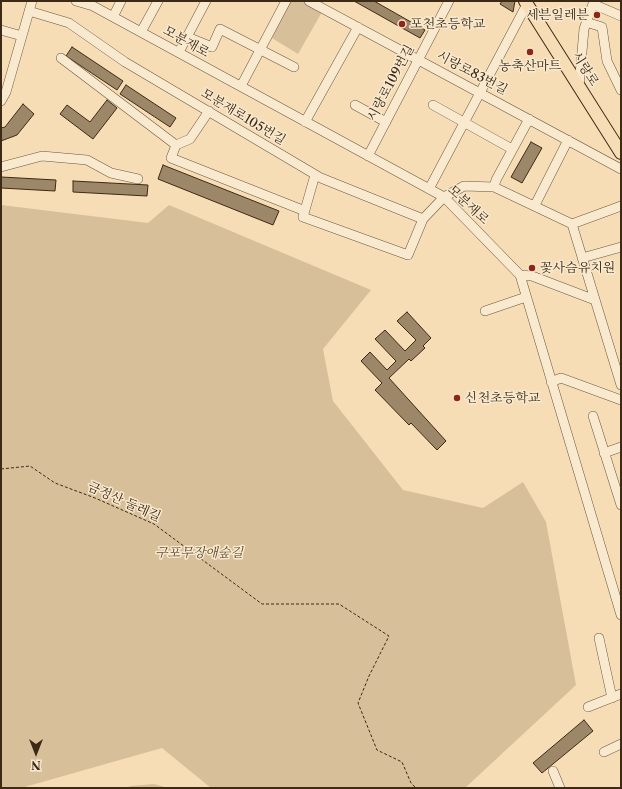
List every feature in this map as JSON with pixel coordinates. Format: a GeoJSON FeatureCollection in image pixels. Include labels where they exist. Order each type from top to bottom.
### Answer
{"type":"FeatureCollection","features":[{"type":"Feature","properties":{"kind":"main road","name":"시랑로"},"geometry":{"type":"LineString","coordinates":[[526,3],[621,153]]}},
{"type":"Feature","properties":{"kind":"street"},"geometry":{"type":"LineString","coordinates":[[1,101],[6,92],[32,1]]}},
{"type":"Feature","properties":{"kind":"street","name":"모분재로"},"geometry":{"type":"LineString","coordinates":[[76,1],[93,6],[444,197],[520,275],[551,382],[620,603],[621,615]]}},
{"type":"Feature","properties":{"kind":"street"},"geometry":{"type":"LineString","coordinates":[[113,17],[122,1]]}},
{"type":"Feature","properties":{"kind":"street"},"geometry":{"type":"LineString","coordinates":[[141,32],[158,1]]}},
{"type":"Feature","properties":{"kind":"street"},"geometry":{"type":"LineString","coordinates":[[179,52],[206,1]]}},
{"type":"Feature","properties":{"kind":"street"},"geometry":{"type":"LineString","coordinates":[[240,86],[286,1]]}},
{"type":"Feature","properties":{"kind":"street","name":"시랑로83번길"},"geometry":{"type":"LineString","coordinates":[[309,1],[621,169]]}},
{"type":"Feature","properties":{"kind":"street","name":"시랑로109번길"},"geometry":{"type":"LineString","coordinates":[[368,156],[449,1]]}},
{"type":"Feature","properties":{"kind":"street"},"geometry":{"type":"LineString","coordinates":[[579,86],[584,29],[593,2],[621,16]]}},
{"type":"Feature","properties":{"kind":"street"},"geometry":{"type":"LineString","coordinates":[[429,189],[526,3]]}},
{"type":"Feature","properties":{"kind":"street","name":"모분재로105번길"},"geometry":{"type":"LineString","coordinates":[[29,11],[69,23],[125,62],[315,175],[423,219]]}},
{"type":"Feature","properties":{"kind":"street"},"geometry":{"type":"LineString","coordinates":[[586,22],[602,27],[607,60],[621,90]]}},
{"type":"Feature","properties":{"kind":"street"},"geometry":{"type":"LineString","coordinates":[[305,122],[358,27]]}},
{"type":"Feature","properties":{"kind":"street"},"geometry":{"type":"LineString","coordinates":[[187,37],[212,47],[220,29],[294,67]]}},
{"type":"Feature","properties":{"kind":"street"},"geometry":{"type":"LineString","coordinates":[[1,30],[22,36]]}},
{"type":"Feature","properties":{"kind":"street"},"geometry":{"type":"LineString","coordinates":[[61,58],[176,146]]}},
{"type":"Feature","properties":{"kind":"street"},"geometry":{"type":"LineString","coordinates":[[355,105],[386,122]]}},
{"type":"Feature","properties":{"kind":"street"},"geometry":{"type":"LineString","coordinates":[[434,105],[512,149]]}},
{"type":"Feature","properties":{"kind":"street"},"geometry":{"type":"LineString","coordinates":[[209,111],[190,139],[176,146],[171,158],[305,211]]}},
{"type":"Feature","properties":{"kind":"street"},"geometry":{"type":"LineString","coordinates":[[494,187],[496,180],[529,119]]}},
{"type":"Feature","properties":{"kind":"street"},"geometry":{"type":"LineString","coordinates":[[535,205],[568,140]]}},
{"type":"Feature","properties":{"kind":"street"},"geometry":{"type":"LineString","coordinates":[[1,167],[42,156],[87,160],[111,173],[138,179]]}},
{"type":"Feature","properties":{"kind":"street"},"geometry":{"type":"LineString","coordinates":[[315,175],[303,217],[408,255],[423,219],[444,197],[464,186],[494,187],[535,205],[572,224],[621,385]]}},
{"type":"Feature","properties":{"kind":"street"},"geometry":{"type":"LineString","coordinates":[[572,224],[621,206]]}},
{"type":"Feature","properties":{"kind":"street"},"geometry":{"type":"LineString","coordinates":[[582,258],[621,247]]}},
{"type":"Feature","properties":{"kind":"street"},"geometry":{"type":"LineString","coordinates":[[520,275],[532,276],[595,300]]}},
{"type":"Feature","properties":{"kind":"street"},"geometry":{"type":"LineString","coordinates":[[485,311],[526,297]]}},
{"type":"Feature","properties":{"kind":"street"},"geometry":{"type":"LineString","coordinates":[[551,382],[561,378],[621,400]]}},
{"type":"Feature","properties":{"kind":"street"},"geometry":{"type":"LineString","coordinates":[[593,416],[621,505]]}},
{"type":"Feature","properties":{"kind":"street"},"geometry":{"type":"LineString","coordinates":[[604,453],[621,447]]}},
{"type":"Feature","properties":{"kind":"street"},"geometry":{"type":"LineString","coordinates":[[588,707],[617,696],[599,638]]}},
{"type":"Feature","properties":{"kind":"street"},"geometry":{"type":"LineString","coordinates":[[604,752],[621,744]]}},
{"type":"Feature","properties":{"kind":"street"},"geometry":{"type":"LineString","coordinates":[[553,771],[560,788]]}},
{"type":"Feature","properties":{"kind":"path","name":"금정산 둘레길"},"geometry":{"type":"LineString","coordinates":[[1,469],[30,466],[55,483],[95,498],[154,524],[262,604],[339,604],[389,636],[368,676],[358,703],[377,750],[402,762],[411,783],[416,788]]}},
{"type":"Feature","properties":{"kind":"green space"},"geometry":{"type":"Polygon","coordinates":[[[290,1],[302,1],[322,12],[298,54],[272,38],[290,1]]]}},
{"type":"Feature","properties":{"kind":"green space","name":"구포무장애숲길"},"geometry":{"type":"Polygon","coordinates":[[[1,205],[148,223],[169,205],[371,290],[323,349],[333,401],[403,490],[483,508],[523,482],[546,522],[576,685],[465,788],[211,788],[162,748],[21,788],[1,788],[1,205]]]}},
{"type":"Feature","properties":{"kind":"green space"},"geometry":{"type":"Polygon","coordinates":[[[154,784],[168,788],[124,788],[131,786],[154,784]]]}},
{"type":"Feature","properties":{"kind":"building"},"geometry":{"type":"Polygon","coordinates":[[[354,1],[374,1],[425,30],[420,38],[354,1]]]}},
{"type":"Feature","properties":{"kind":"building"},"geometry":{"type":"Polygon","coordinates":[[[502,1],[515,1],[513,12],[500,4],[502,1]]]}},
{"type":"Feature","properties":{"kind":"building"},"geometry":{"type":"Polygon","coordinates":[[[72,47],[123,81],[117,90],[66,56],[72,47]]]}},
{"type":"Feature","properties":{"kind":"building"},"geometry":{"type":"Polygon","coordinates":[[[126,85],[176,118],[170,127],[120,94],[126,85]]]}},
{"type":"Feature","properties":{"kind":"building"},"geometry":{"type":"Polygon","coordinates":[[[107,100],[117,108],[93,139],[60,114],[67,105],[90,122],[107,100]]]}},
{"type":"Feature","properties":{"kind":"building"},"geometry":{"type":"Polygon","coordinates":[[[23,104],[34,114],[17,135],[1,141],[1,128],[5,127],[23,104]]]}},
{"type":"Feature","properties":{"kind":"building"},"geometry":{"type":"Polygon","coordinates":[[[531,142],[542,148],[522,183],[511,177],[531,142]]]}},
{"type":"Feature","properties":{"kind":"building"},"geometry":{"type":"Polygon","coordinates":[[[163,165],[279,211],[273,225],[158,179],[163,165]]]}},
{"type":"Feature","properties":{"kind":"building"},"geometry":{"type":"Polygon","coordinates":[[[1,177],[56,180],[55,191],[1,188],[1,177]]]}},
{"type":"Feature","properties":{"kind":"building"},"geometry":{"type":"Polygon","coordinates":[[[73,181],[148,185],[147,196],[73,192],[73,181]]]}},
{"type":"Feature","properties":{"kind":"building"},"geometry":{"type":"Polygon","coordinates":[[[407,312],[431,338],[423,346],[425,348],[411,361],[409,359],[389,378],[446,441],[437,450],[411,423],[409,425],[375,390],[382,383],[361,361],[370,352],[387,370],[396,361],[375,339],[385,330],[405,351],[416,340],[397,321],[407,312]]]}},
{"type":"Feature","properties":{"kind":"building"},"geometry":{"type":"Polygon","coordinates":[[[584,720],[593,731],[542,773],[533,763],[584,720]]]}},
{"type":"Feature","properties":{"kind":"place","name":"세븐일레븐"},"geometry":{"type":"Point","coordinates":[597,15]}},
{"type":"Feature","properties":{"kind":"place","name":"포천초등학교"},"geometry":{"type":"Point","coordinates":[402,24]}},
{"type":"Feature","properties":{"kind":"place","name":"농축산마트"},"geometry":{"type":"Point","coordinates":[530,52]}},
{"type":"Feature","properties":{"kind":"place","name":"꽃사슴유치원"},"geometry":{"type":"Point","coordinates":[532,268]}},
{"type":"Feature","properties":{"kind":"place","name":"신천초등학교"},"geometry":{"type":"Point","coordinates":[457,398]}}]}
